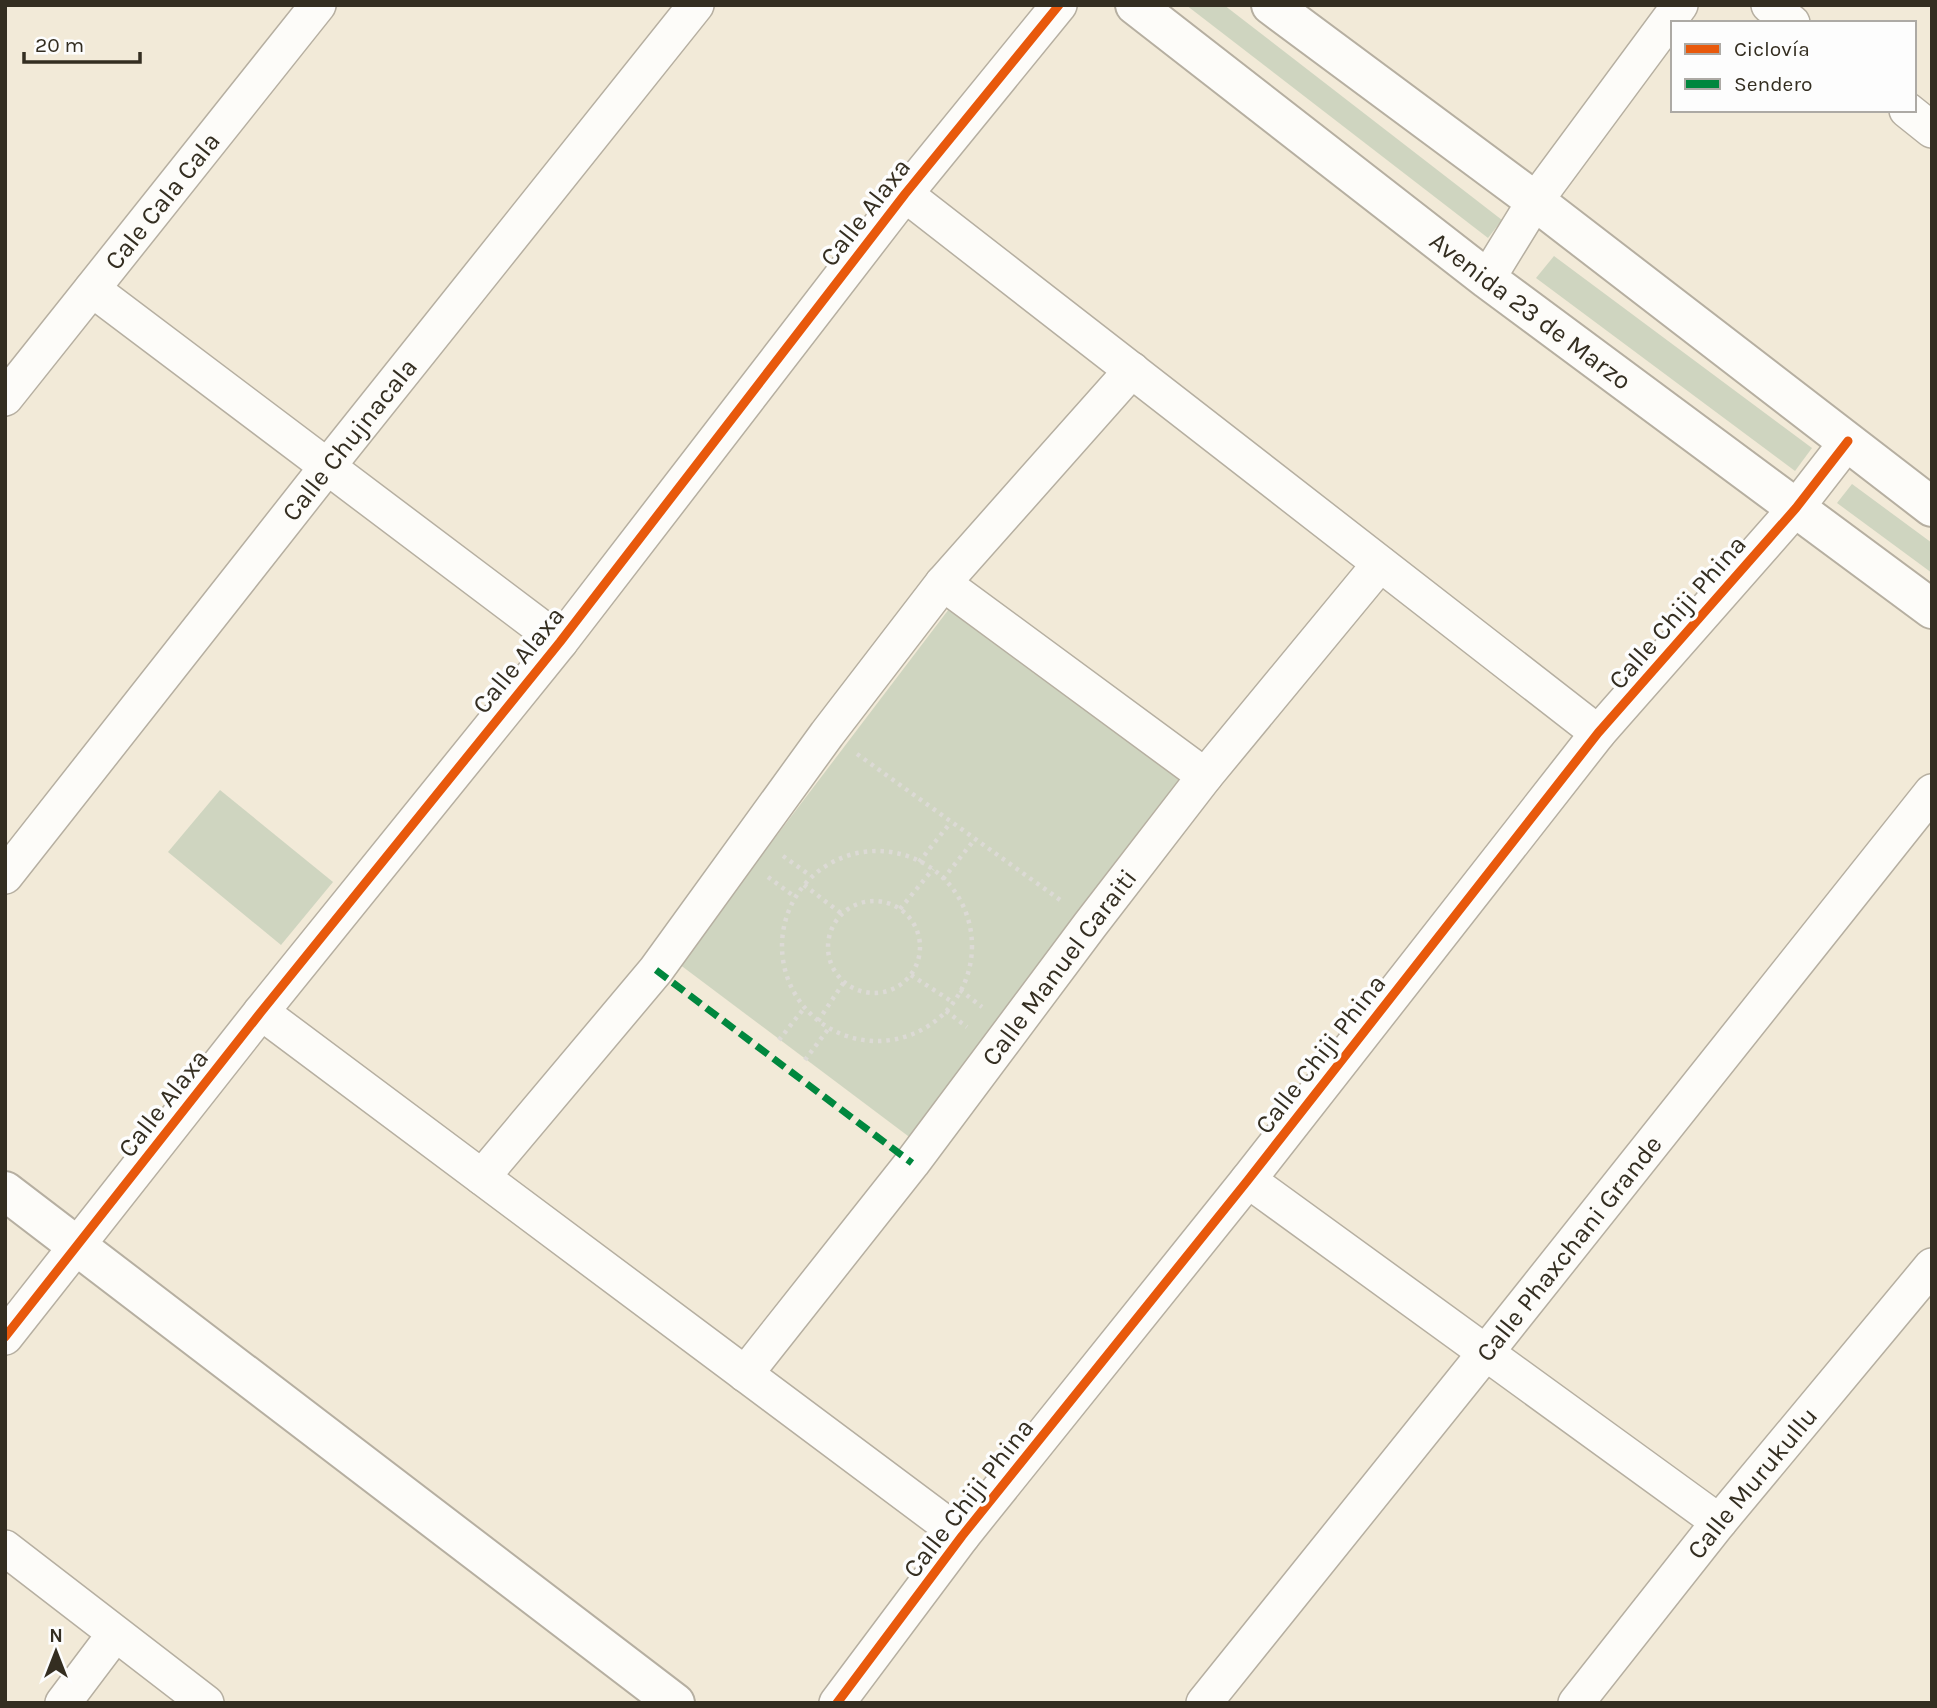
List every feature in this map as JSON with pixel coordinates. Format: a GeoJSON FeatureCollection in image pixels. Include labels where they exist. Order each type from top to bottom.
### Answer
{"type":"FeatureCollection","features":[{"type":"Feature","properties":{"kind":"street","name":"Cale Cala Cala"},"geometry":{"type":"LineString","coordinates":[[5,398],[318,5]]}},
{"type":"Feature","properties":{"kind":"street","name":"Calle Chujnacala"},"geometry":{"type":"LineString","coordinates":[[5,876],[696,5]]}},
{"type":"Feature","properties":{"kind":"street","name":"Calle Alaxa"},"geometry":{"type":"LineString","coordinates":[[5,1337],[261,1012],[560,642],[905,194],[1059,5]]}},
{"type":"Feature","properties":{"kind":"street","name":"Avenida 23 de Marzo"},"geometry":{"type":"LineString","coordinates":[[1135,5],[1487,279],[1932,609]]}},
{"type":"Feature","properties":{"kind":"street"},"geometry":{"type":"LineString","coordinates":[[1270,5],[1535,201],[1932,508]]}},
{"type":"Feature","properties":{"kind":"street"},"geometry":{"type":"LineString","coordinates":[[1487,279],[1535,201],[1680,5]]}},
{"type":"Feature","properties":{"kind":"street"},"geometry":{"type":"LineString","coordinates":[[1769,5],[1789,21]]}},
{"type":"Feature","properties":{"kind":"street"},"geometry":{"type":"LineString","coordinates":[[1910,112],[1932,130]]}},
{"type":"Feature","properties":{"kind":"street"},"geometry":{"type":"LineString","coordinates":[[905,194],[1598,733]]}},
{"type":"Feature","properties":{"kind":"street"},"geometry":{"type":"LineString","coordinates":[[92,289],[560,642]]}},
{"type":"Feature","properties":{"kind":"street"},"geometry":{"type":"LineString","coordinates":[[482,1177],[656,970],[827,734],[943,583],[1132,370]]}},
{"type":"Feature","properties":{"kind":"street","name":"Calle Chiji Phina"},"geometry":{"type":"LineString","coordinates":[[837,1703],[962,1536],[1248,1180],[1598,733],[1796,508],[1848,441]]}},
{"type":"Feature","properties":{"kind":"street","name":"Calle Manuel Caraiti"},"geometry":{"type":"LineString","coordinates":[[746,1374],[912,1163],[1205,776],[1380,564]]}},
{"type":"Feature","properties":{"kind":"street"},"geometry":{"type":"LineString","coordinates":[[943,583],[1205,776]]}},
{"type":"Feature","properties":{"kind":"street","name":"Calle Phaxchani Grande"},"geometry":{"type":"LineString","coordinates":[[1204,1703],[1932,792]]}},
{"type":"Feature","properties":{"kind":"street"},"geometry":{"type":"LineString","coordinates":[[261,1012],[962,1536]]}},
{"type":"Feature","properties":{"kind":"street"},"geometry":{"type":"LineString","coordinates":[[1248,1180],[1719,1522]]}},
{"type":"Feature","properties":{"kind":"street"},"geometry":{"type":"LineString","coordinates":[[5,1191],[675,1703]]}},
{"type":"Feature","properties":{"kind":"street","name":"Calle Murukullu"},"geometry":{"type":"LineString","coordinates":[[1576,1703],[1719,1522],[1932,1266]]}},
{"type":"Feature","properties":{"kind":"street"},"geometry":{"type":"LineString","coordinates":[[5,1548],[206,1703]]}},
{"type":"Feature","properties":{"kind":"street"},"geometry":{"type":"LineString","coordinates":[[63,1703],[115,1634]]}},
{"type":"Feature","properties":{"kind":"path"},"geometry":{"type":"LineString","coordinates":[[827,734],[1082,916],[1090,925]]}},
{"type":"Feature","properties":{"kind":"path"},"geometry":{"type":"LineString","coordinates":[[919,862],[951,822]]}},
{"type":"Feature","properties":{"kind":"path"},"geometry":{"type":"LineString","coordinates":[[943,879],[975,839]]}},
{"type":"Feature","properties":{"kind":"path"},"geometry":{"type":"LineString","coordinates":[[871,850],[904,854],[933,869],[954,890],[968,917],[973,947],[968,977],[954,1003],[931,1024],[904,1037],[874,1041],[844,1035],[818,1021],[796,997],[783,966],[781,934],[791,902],[811,876],[839,858],[871,850]]}},
{"type":"Feature","properties":{"kind":"path"},"geometry":{"type":"LineString","coordinates":[[779,853],[811,876]]}},
{"type":"Feature","properties":{"kind":"path"},"geometry":{"type":"LineString","coordinates":[[900,909],[933,869]]}},
{"type":"Feature","properties":{"kind":"path"},"geometry":{"type":"LineString","coordinates":[[764,874],[796,897]]}},
{"type":"Feature","properties":{"kind":"path"},"geometry":{"type":"LineString","coordinates":[[804,885],[842,914]]}},
{"type":"Feature","properties":{"kind":"path"},"geometry":{"type":"LineString","coordinates":[[870,902],[886,903],[900,909],[918,932],[918,962],[911,975],[900,986],[872,993],[857,990],[844,982],[834,971],[828,941],[833,926],[842,914],[855,905],[870,902]]}},
{"type":"Feature","properties":{"kind":"path"},"geometry":{"type":"LineString","coordinates":[[911,975],[954,1003]]}},
{"type":"Feature","properties":{"kind":"path"},"geometry":{"type":"LineString","coordinates":[[818,1021],[844,982]]}},
{"type":"Feature","properties":{"kind":"path"},"geometry":{"type":"LineString","coordinates":[[779,1040],[805,1007]]}},
{"type":"Feature","properties":{"kind":"path"},"geometry":{"type":"LineString","coordinates":[[805,1060],[829,1028]]}},
{"type":"Feature","properties":{"kind":"green space"},"geometry":{"type":"Polygon","coordinates":[[[1186,5],[1224,5],[1502,220],[1488,238],[1186,5]]]}},
{"type":"Feature","properties":{"kind":"green space"},"geometry":{"type":"Polygon","coordinates":[[[1554,256],[1812,448],[1795,471],[1536,278],[1554,256]]]}},
{"type":"Feature","properties":{"kind":"green space"},"geometry":{"type":"Polygon","coordinates":[[[1852,484],[1932,543],[1932,573],[1837,503],[1852,484]]]}},
{"type":"Feature","properties":{"kind":"green space"},"geometry":{"type":"Polygon","coordinates":[[[952,605],[1185,781],[912,1139],[679,964],[952,605]]]}},
{"type":"Feature","properties":{"kind":"green space"},"geometry":{"type":"Polygon","coordinates":[[[220,790],[333,882],[281,945],[168,852],[220,790]]]}},
{"type":"Feature","properties":{"kind":"marked path"},"geometry":{"type":"LineString","coordinates":[[656,970],[912,1163]]}},
{"type":"Feature","properties":{"kind":"cycle path"},"geometry":{"type":"LineString","coordinates":[[5,1337],[261,1012],[560,642],[905,194],[1059,5]]}},
{"type":"Feature","properties":{"kind":"cycle path"},"geometry":{"type":"LineString","coordinates":[[837,1703],[962,1536],[1248,1180],[1598,733],[1796,508],[1848,441]]}}]}
